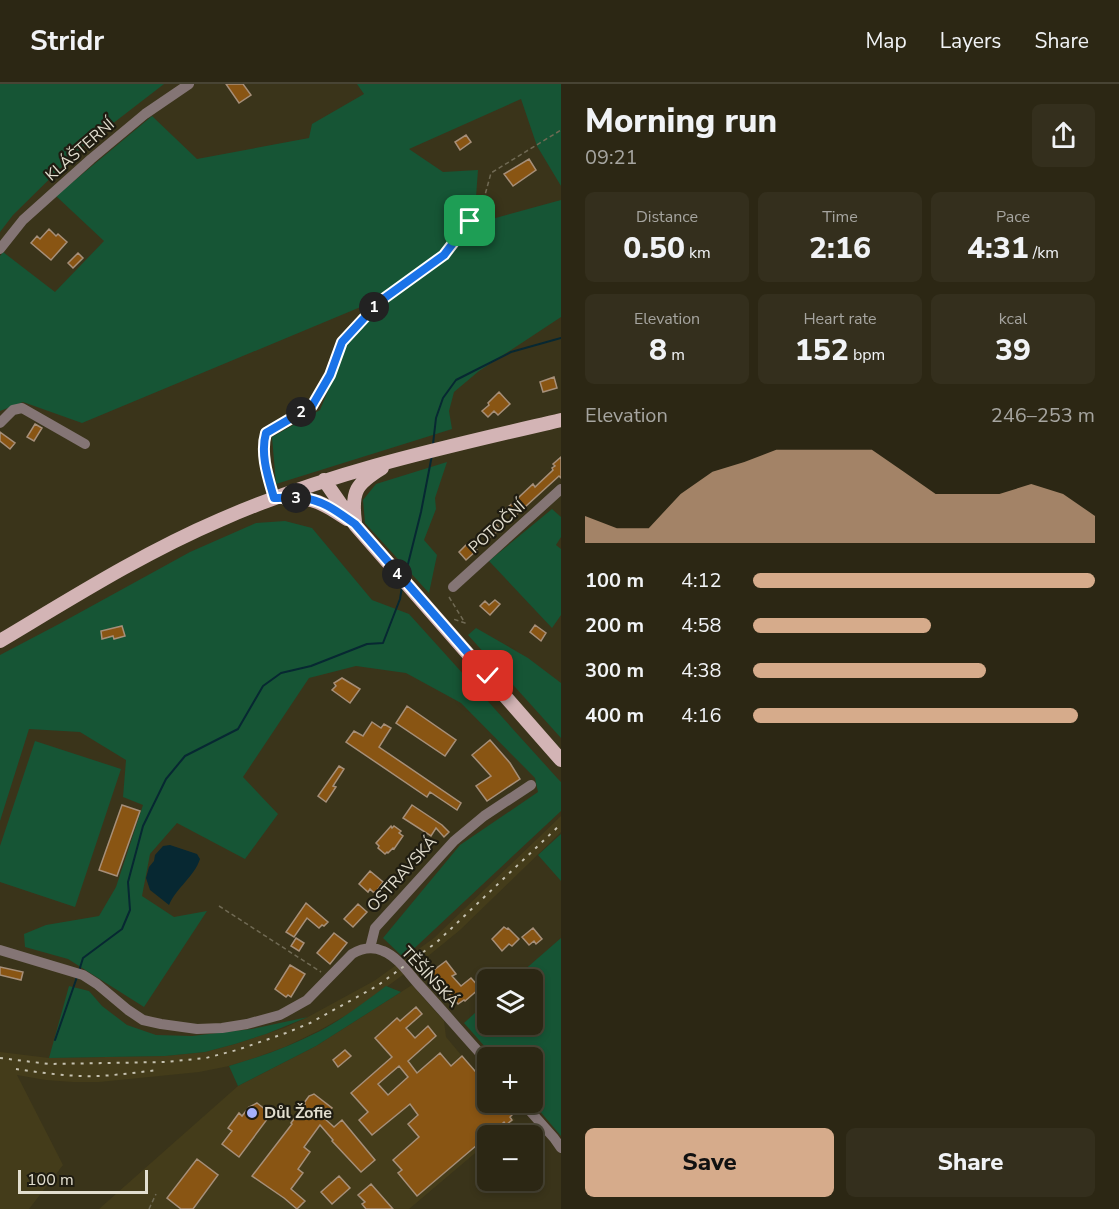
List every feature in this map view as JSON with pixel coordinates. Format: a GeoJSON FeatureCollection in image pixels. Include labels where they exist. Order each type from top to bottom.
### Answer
{"type":"FeatureCollection","features":[{"type":"Feature","properties":{"kind":"main road"},"geometry":{"type":"LineString","coordinates":[[0,641],[148,555],[219,520],[274,498],[324,480],[396,459],[561,420]]}},
{"type":"Feature","properties":{"kind":"main road"},"geometry":{"type":"LineString","coordinates":[[355,524],[354,494],[366,478],[396,459]]}},
{"type":"Feature","properties":{"kind":"main road"},"geometry":{"type":"LineString","coordinates":[[324,480],[355,524],[561,760]]}},
{"type":"Feature","properties":{"kind":"main road"},"geometry":{"type":"LineString","coordinates":[[274,498],[315,500],[355,524]]}},
{"type":"Feature","properties":{"kind":"street","name":"KLÁŠTERNÍ"},"geometry":{"type":"LineString","coordinates":[[0,249],[23,219],[91,159],[145,114],[189,84]]}},
{"type":"Feature","properties":{"kind":"street"},"geometry":{"type":"LineString","coordinates":[[0,423],[13,410],[22,408],[85,444]]}},
{"type":"Feature","properties":{"kind":"street","name":"POTOČNÍ"},"geometry":{"type":"LineString","coordinates":[[453,587],[561,489]]}},
{"type":"Feature","properties":{"kind":"street","name":"OSTRAVSKÁ"},"geometry":{"type":"LineString","coordinates":[[370,948],[375,928],[454,841],[484,816],[531,785]]}},
{"type":"Feature","properties":{"kind":"street"},"geometry":{"type":"LineString","coordinates":[[0,950],[83,975],[143,1020],[197,1029],[247,1024],[280,1015],[307,1000],[352,954],[360,949],[370,948]]}},
{"type":"Feature","properties":{"kind":"street","name":"TĚŠÍNSKÁ"},"geometry":{"type":"LineString","coordinates":[[370,948],[385,951],[403,967],[477,1050]]}},
{"type":"Feature","properties":{"kind":"street"},"geometry":{"type":"LineString","coordinates":[[532,1113],[561,1148]]}},
{"type":"Feature","properties":{"kind":"path"},"geometry":{"type":"LineString","coordinates":[[274,498],[263,444],[266,433],[312,406],[330,375],[342,342],[379,302],[444,255],[470,221],[485,195],[491,173],[561,130]]}},
{"type":"Feature","properties":{"kind":"path"},"geometry":{"type":"LineString","coordinates":[[446,617],[465,623],[448,594],[453,587]]}},
{"type":"Feature","properties":{"kind":"path"},"geometry":{"type":"LineString","coordinates":[[219,906],[329,978]]}},
{"type":"Feature","properties":{"kind":"path"},"geometry":{"type":"LineString","coordinates":[[149,1209],[156,1194]]}},
{"type":"Feature","properties":{"kind":"shaded area"},"geometry":{"type":"Polygon","coordinates":[[[561,816],[561,832],[460,930],[352,1012],[285,1047],[229,1066],[199,1072],[99,1082],[46,1080],[17,1075],[63,1165],[29,1209],[0,1209],[0,1052],[49,1058],[165,1056],[205,1052],[284,1028],[374,981],[434,938],[561,816]]]}},
{"type":"Feature","properties":{"kind":"shaded area"},"geometry":{"type":"Polygon","coordinates":[[[412,985],[444,1021],[446,1037],[477,1074],[477,1113],[509,1113],[515,1120],[509,1125],[477,1125],[477,1151],[409,1209],[99,1209],[238,1086],[316,1046],[412,985]]]}},
{"type":"Feature","properties":{"kind":"green space"},"geometry":{"type":"Polygon","coordinates":[[[0,84],[164,84],[81,148],[13,215],[0,232],[0,84]]]}},
{"type":"Feature","properties":{"kind":"green space"},"geometry":{"type":"Polygon","coordinates":[[[357,84],[561,84],[561,186],[537,146],[521,99],[409,149],[443,172],[478,170],[474,224],[561,200],[561,317],[479,371],[454,392],[449,411],[452,429],[276,484],[272,437],[320,410],[363,306],[82,423],[23,402],[0,411],[0,256],[3,252],[55,292],[104,241],[56,196],[152,116],[197,159],[309,138],[312,124],[364,94],[357,84]]]}},
{"type":"Feature","properties":{"kind":"green space"},"geometry":{"type":"Polygon","coordinates":[[[447,462],[435,498],[436,509],[424,540],[437,555],[429,593],[365,523],[363,500],[376,484],[447,462]]]}},
{"type":"Feature","properties":{"kind":"green space"},"geometry":{"type":"Polygon","coordinates":[[[552,509],[561,517],[561,537],[556,545],[561,549],[561,615],[552,628],[489,561],[552,509]]]}},
{"type":"Feature","properties":{"kind":"green space"},"geometry":{"type":"Polygon","coordinates":[[[285,521],[312,528],[372,600],[409,614],[561,782],[561,811],[404,958],[383,938],[460,845],[538,792],[535,778],[461,703],[406,673],[356,666],[309,678],[243,777],[278,814],[245,859],[177,823],[150,854],[142,896],[174,917],[207,911],[144,1007],[68,959],[25,947],[24,934],[46,925],[99,916],[116,887],[143,805],[123,797],[126,760],[80,732],[29,729],[0,821],[0,655],[190,552],[256,523],[285,521]]]}},
{"type":"Feature","properties":{"kind":"green space"},"geometry":{"type":"Polygon","coordinates":[[[476,628],[528,658],[561,683],[561,738],[468,635],[476,628]]]}},
{"type":"Feature","properties":{"kind":"green space"},"geometry":{"type":"Polygon","coordinates":[[[35,741],[121,769],[75,907],[0,882],[0,846],[35,741]]]}},
{"type":"Feature","properties":{"kind":"green space"},"geometry":{"type":"Polygon","coordinates":[[[561,834],[561,881],[538,855],[561,834]]]}},
{"type":"Feature","properties":{"kind":"green space"},"geometry":{"type":"Polygon","coordinates":[[[561,938],[561,1136],[541,1113],[543,1047],[485,1047],[464,1023],[477,1011],[477,1035],[543,1035],[543,969],[525,969],[561,938]]]}},
{"type":"Feature","properties":{"kind":"green space"},"geometry":{"type":"Polygon","coordinates":[[[69,986],[89,991],[102,1006],[127,1025],[156,1035],[192,1036],[252,1029],[308,1017],[266,1034],[205,1052],[165,1056],[49,1058],[69,986]]]}},
{"type":"Feature","properties":{"kind":"green space"},"geometry":{"type":"Polygon","coordinates":[[[386,986],[401,992],[316,1046],[238,1086],[229,1066],[275,1051],[320,1031],[386,986]]]}},
{"type":"Feature","properties":{"kind":"water"},"geometry":{"type":"Polygon","coordinates":[[[170,845],[197,854],[200,859],[169,905],[150,890],[146,878],[155,855],[163,846],[170,845]]]}},
{"type":"Feature","properties":{"kind":"building"},"geometry":{"type":"Polygon","coordinates":[[[226,84],[243,84],[251,95],[239,103],[226,84]]]}},
{"type":"Feature","properties":{"kind":"building"},"geometry":{"type":"Polygon","coordinates":[[[466,135],[471,142],[460,150],[455,142],[466,135]]]}},
{"type":"Feature","properties":{"kind":"building"},"geometry":{"type":"Polygon","coordinates":[[[529,159],[536,170],[513,186],[504,174],[529,159]]]}},
{"type":"Feature","properties":{"kind":"building"},"geometry":{"type":"Polygon","coordinates":[[[49,229],[67,242],[51,260],[31,243],[37,236],[40,239],[49,229]]]}},
{"type":"Feature","properties":{"kind":"building"},"geometry":{"type":"Polygon","coordinates":[[[78,253],[83,258],[73,268],[68,263],[78,253]]]}},
{"type":"Feature","properties":{"kind":"building"},"geometry":{"type":"Polygon","coordinates":[[[554,377],[557,388],[543,392],[540,382],[554,377]]]}},
{"type":"Feature","properties":{"kind":"building"},"geometry":{"type":"Polygon","coordinates":[[[499,392],[510,404],[498,415],[494,411],[488,417],[482,411],[499,392]]]}},
{"type":"Feature","properties":{"kind":"building"},"geometry":{"type":"Polygon","coordinates":[[[35,424],[42,428],[34,441],[27,437],[35,424]]]}},
{"type":"Feature","properties":{"kind":"building"},"geometry":{"type":"Polygon","coordinates":[[[0,432],[15,443],[10,449],[0,441],[0,432]]]}},
{"type":"Feature","properties":{"kind":"building"},"geometry":{"type":"Polygon","coordinates":[[[561,457],[561,478],[559,476],[514,517],[506,509],[533,484],[535,487],[553,470],[555,466],[553,464],[561,457]]]}},
{"type":"Feature","properties":{"kind":"building"},"geometry":{"type":"Polygon","coordinates":[[[493,521],[500,529],[491,537],[484,529],[493,521]]]}},
{"type":"Feature","properties":{"kind":"building"},"geometry":{"type":"Polygon","coordinates":[[[471,543],[477,550],[466,560],[459,552],[471,543]]]}},
{"type":"Feature","properties":{"kind":"building"},"geometry":{"type":"Polygon","coordinates":[[[495,600],[500,604],[490,615],[480,606],[485,601],[489,605],[495,600]]]}},
{"type":"Feature","properties":{"kind":"building"},"geometry":{"type":"Polygon","coordinates":[[[535,625],[546,633],[541,641],[530,632],[535,625]]]}},
{"type":"Feature","properties":{"kind":"building"},"geometry":{"type":"Polygon","coordinates":[[[122,626],[125,636],[102,639],[101,631],[122,626]]]}},
{"type":"Feature","properties":{"kind":"building"},"geometry":{"type":"Polygon","coordinates":[[[342,678],[360,689],[350,703],[332,690],[336,686],[334,683],[342,678]]]}},
{"type":"Feature","properties":{"kind":"building"},"geometry":{"type":"Polygon","coordinates":[[[407,706],[456,740],[445,756],[396,723],[407,706]]]}},
{"type":"Feature","properties":{"kind":"building"},"geometry":{"type":"Polygon","coordinates":[[[372,722],[381,728],[384,724],[391,728],[379,747],[461,803],[457,810],[430,792],[427,797],[346,742],[354,731],[363,736],[372,722]]]}},
{"type":"Feature","properties":{"kind":"building"},"geometry":{"type":"Polygon","coordinates":[[[490,740],[510,763],[520,779],[487,801],[476,786],[491,776],[472,755],[490,740]]]}},
{"type":"Feature","properties":{"kind":"building"},"geometry":{"type":"Polygon","coordinates":[[[339,766],[344,769],[326,802],[318,796],[339,766]]]}},
{"type":"Feature","properties":{"kind":"building"},"geometry":{"type":"Polygon","coordinates":[[[122,805],[140,811],[117,876],[99,870],[122,805]]]}},
{"type":"Feature","properties":{"kind":"building"},"geometry":{"type":"Polygon","coordinates":[[[412,805],[449,832],[444,837],[436,828],[431,836],[403,818],[412,805]]]}},
{"type":"Feature","properties":{"kind":"building"},"geometry":{"type":"Polygon","coordinates":[[[391,826],[401,831],[399,833],[403,836],[394,849],[385,854],[376,843],[391,826]]]}},
{"type":"Feature","properties":{"kind":"building"},"geometry":{"type":"Polygon","coordinates":[[[370,871],[383,882],[376,892],[370,889],[368,892],[359,884],[370,871]]]}},
{"type":"Feature","properties":{"kind":"building"},"geometry":{"type":"Polygon","coordinates":[[[306,903],[328,922],[319,928],[307,918],[294,937],[286,932],[306,903]]]}},
{"type":"Feature","properties":{"kind":"building"},"geometry":{"type":"Polygon","coordinates":[[[358,904],[367,912],[353,927],[344,919],[358,904]]]}},
{"type":"Feature","properties":{"kind":"building"},"geometry":{"type":"Polygon","coordinates":[[[504,927],[519,939],[502,951],[492,939],[504,927]]]}},
{"type":"Feature","properties":{"kind":"building"},"geometry":{"type":"Polygon","coordinates":[[[533,928],[542,939],[536,944],[534,941],[529,945],[522,937],[533,928]]]}},
{"type":"Feature","properties":{"kind":"building"},"geometry":{"type":"Polygon","coordinates":[[[334,933],[347,943],[330,964],[317,953],[334,933]]]}},
{"type":"Feature","properties":{"kind":"building"},"geometry":{"type":"Polygon","coordinates":[[[296,938],[304,943],[299,951],[291,946],[296,938]]]}},
{"type":"Feature","properties":{"kind":"building"},"geometry":{"type":"Polygon","coordinates":[[[446,961],[456,974],[452,976],[461,986],[471,978],[477,985],[477,991],[458,1004],[446,990],[441,995],[426,976],[446,961]]]}},
{"type":"Feature","properties":{"kind":"building"},"geometry":{"type":"Polygon","coordinates":[[[290,965],[305,974],[291,997],[288,995],[286,997],[275,989],[290,965]]]}},
{"type":"Feature","properties":{"kind":"building"},"geometry":{"type":"Polygon","coordinates":[[[0,967],[23,972],[21,980],[0,975],[0,967]]]}},
{"type":"Feature","properties":{"kind":"building"},"geometry":{"type":"Polygon","coordinates":[[[416,1007],[422,1014],[406,1028],[415,1038],[428,1026],[436,1036],[408,1061],[417,1073],[440,1053],[451,1066],[462,1056],[477,1073],[477,1113],[510,1113],[512,1115],[510,1117],[512,1120],[506,1125],[504,1122],[500,1125],[477,1125],[477,1145],[417,1196],[398,1173],[402,1170],[393,1160],[419,1137],[408,1124],[418,1115],[410,1104],[372,1135],[359,1120],[368,1112],[351,1093],[392,1057],[375,1038],[397,1018],[400,1021],[416,1007]],[[399,1066],[378,1084],[388,1095],[408,1077],[399,1066]]]}},
{"type":"Feature","properties":{"kind":"building"},"geometry":{"type":"Polygon","coordinates":[[[345,1050],[351,1056],[338,1067],[333,1060],[345,1050]]]}},
{"type":"Feature","properties":{"kind":"building"},"geometry":{"type":"Polygon","coordinates":[[[314,1094],[332,1108],[324,1118],[334,1127],[342,1120],[375,1160],[361,1172],[320,1125],[304,1147],[310,1152],[298,1169],[303,1173],[291,1189],[305,1201],[297,1209],[252,1176],[292,1124],[309,1096],[314,1094]]]}},
{"type":"Feature","properties":{"kind":"building"},"geometry":{"type":"Polygon","coordinates":[[[257,1103],[271,1114],[239,1157],[222,1144],[232,1131],[228,1128],[239,1113],[242,1116],[249,1107],[257,1103]]]}},
{"type":"Feature","properties":{"kind":"building"},"geometry":{"type":"Polygon","coordinates":[[[197,1159],[218,1175],[193,1209],[181,1209],[167,1198],[197,1159]]]}},
{"type":"Feature","properties":{"kind":"building"},"geometry":{"type":"Polygon","coordinates":[[[339,1176],[350,1188],[332,1204],[321,1192],[339,1176]]]}},
{"type":"Feature","properties":{"kind":"building"},"geometry":{"type":"Polygon","coordinates":[[[371,1184],[393,1209],[366,1209],[362,1204],[365,1202],[358,1195],[371,1184]]]}},
{"type":"Feature","properties":{"kind":"waterway"},"geometry":{"type":"LineString","coordinates":[[433,444],[436,418],[443,398],[456,380],[511,352],[561,338]]}},
{"type":"Feature","properties":{"kind":"waterway"},"geometry":{"type":"LineString","coordinates":[[405,576],[432,455]]}},
{"type":"Feature","properties":{"kind":"waterway"},"geometry":{"type":"LineString","coordinates":[[79,971],[83,958],[122,929],[130,910],[128,882],[143,826],[166,779],[185,756],[238,729],[263,686],[281,673],[311,666],[367,644],[383,643],[400,599],[402,587]]}},
{"type":"Feature","properties":{"kind":"waterway"},"geometry":{"type":"LineString","coordinates":[[55,1040],[77,977]]}},
{"type":"Feature","properties":{"kind":"railway"},"geometry":{"type":"LineString","coordinates":[[0,1058],[49,1064],[165,1062],[206,1058],[237,1050],[310,1023],[377,986],[437,942],[561,824]]}},
{"type":"Feature","properties":{"kind":"railway"},"geometry":{"type":"LineString","coordinates":[[16,1069],[89,1076],[159,1070]]}},
{"type":"Feature","properties":{"kind":"place","name":"Důl Žofie"},"geometry":{"type":"Point","coordinates":[252,1113]}},
{"type":"Feature","properties":{"kind":"route"},"geometry":{"type":"LineString","coordinates":[[470,221],[444,255],[379,302],[342,342],[330,375],[312,406],[266,433],[263,444],[274,498],[315,500],[355,524],[488,676]]}}]}
